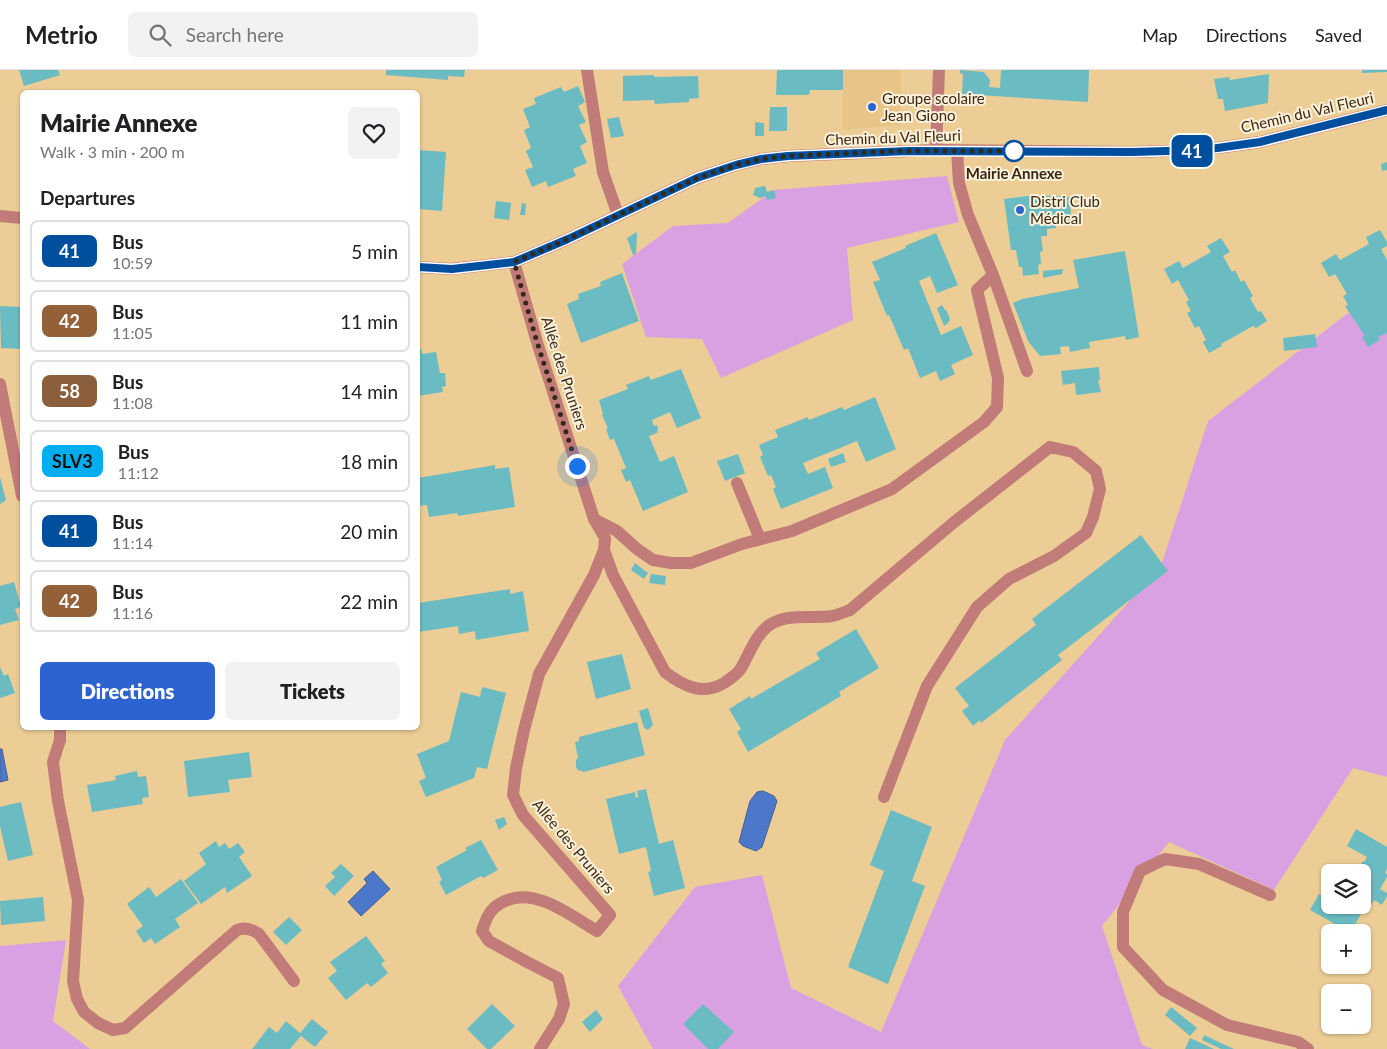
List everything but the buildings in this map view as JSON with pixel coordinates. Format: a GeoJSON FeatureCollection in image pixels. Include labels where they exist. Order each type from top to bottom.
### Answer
{"type":"FeatureCollection","features":[{"type":"Feature","properties":{"kind":"street"},"geometry":{"type":"LineString","coordinates":[[587,70],[603,172],[618,215]]}},
{"type":"Feature","properties":{"kind":"street"},"geometry":{"type":"LineString","coordinates":[[936,150],[939,70]]}},
{"type":"Feature","properties":{"kind":"street","name":"Chemin du Val Fleuri"},"geometry":{"type":"LineString","coordinates":[[420,267],[452,269],[514,262],[697,178],[761,159],[936,150],[1132,152],[1203,150],[1260,142],[1387,110]]}},
{"type":"Feature","properties":{"kind":"street"},"geometry":{"type":"LineString","coordinates":[[957,151],[959,183],[964,202],[1027,371]]}},
{"type":"Feature","properties":{"kind":"street"},"geometry":{"type":"LineString","coordinates":[[0,216],[20,218]]}},
{"type":"Feature","properties":{"kind":"street","name":"Allée des Pruniers"},"geometry":{"type":"LineString","coordinates":[[514,262],[537,342],[594,519],[605,538],[604,550],[594,576],[539,674],[524,730],[516,768],[513,795],[523,815],[610,915],[597,931],[541,900],[524,897],[511,898],[499,904],[488,915],[482,931],[489,941],[558,978],[564,1004],[560,1019],[540,1049]]}},
{"type":"Feature","properties":{"kind":"street"},"geometry":{"type":"LineString","coordinates":[[594,519],[617,531],[653,560],[671,563],[691,563],[742,544],[792,531],[892,490],[984,422],[997,407],[998,378],[977,290],[992,275]]}},
{"type":"Feature","properties":{"kind":"street"},"geometry":{"type":"LineString","coordinates":[[0,384],[20,486]]}},
{"type":"Feature","properties":{"kind":"street"},"geometry":{"type":"LineString","coordinates":[[604,550],[613,575],[665,672],[677,682],[705,690],[717,687],[730,680],[740,670],[761,632],[770,624],[782,619],[795,617],[834,616],[850,610],[953,523],[1050,447],[1073,452],[1096,471],[1100,489],[1093,517],[1086,533],[1054,556],[1009,579],[977,607],[927,686],[884,797]]}},
{"type":"Feature","properties":{"kind":"street"},"geometry":{"type":"LineString","coordinates":[[737,483],[760,540]]}},
{"type":"Feature","properties":{"kind":"street"},"geometry":{"type":"LineString","coordinates":[[60,734],[53,762],[58,801],[78,900],[73,981],[77,999],[84,1012],[98,1024],[113,1030],[125,1028],[237,930],[243,928],[254,930],[259,934],[294,981]]}},
{"type":"Feature","properties":{"kind":"street"},"geometry":{"type":"LineString","coordinates":[[1270,895],[1198,864],[1165,859],[1140,871],[1123,912],[1123,948],[1163,990],[1219,1021],[1227,1025],[1298,1042],[1308,1049]]}},
{"type":"Feature","properties":{"kind":"shaded area","name":"Groupe scolaire Jean Giono"},"geometry":{"type":"Polygon","coordinates":[[[843,70],[901,70],[900,125],[843,130],[843,70]]]}},
{"type":"Feature","properties":{"kind":"shaded area"},"geometry":{"type":"Polygon","coordinates":[[[947,176],[959,222],[847,248],[853,320],[721,378],[702,339],[646,337],[622,264],[673,226],[728,223],[774,190],[947,176]]]}},
{"type":"Feature","properties":{"kind":"shaded area"},"geometry":{"type":"Polygon","coordinates":[[[1348,313],[1387,322],[1387,777],[1353,768],[1274,890],[1169,842],[1102,926],[1142,1045],[1153,1049],[653,1049],[618,986],[695,887],[762,875],[791,988],[881,1032],[1005,740],[1161,566],[1208,421],[1348,313]]]}},
{"type":"Feature","properties":{"kind":"shaded area"},"geometry":{"type":"Polygon","coordinates":[[[66,940],[53,1021],[90,1049],[0,1049],[0,946],[66,940]]]}},
{"type":"Feature","properties":{"kind":"water"},"geometry":{"type":"Polygon","coordinates":[[[0,749],[2,749],[8,780],[0,782],[0,749]]]}},
{"type":"Feature","properties":{"kind":"water"},"geometry":{"type":"Polygon","coordinates":[[[763,791],[774,796],[777,801],[762,847],[756,851],[743,846],[739,842],[750,801],[757,792],[763,791]]]}},
{"type":"Feature","properties":{"kind":"water"},"geometry":{"type":"Polygon","coordinates":[[[373,871],[390,889],[361,916],[348,902],[367,883],[364,879],[373,871]]]}},
{"type":"Feature","properties":{"kind":"bus line","name":"41"},"geometry":{"type":"LineString","coordinates":[[420,267],[452,269],[514,262],[568,239],[697,178],[761,159],[788,156],[936,150],[1132,152],[1203,150],[1260,142],[1387,110]]}},
{"type":"Feature","properties":{"kind":"place","name":"Groupe scolaire Jean Giono"},"geometry":{"type":"Point","coordinates":[872,107]}},
{"type":"Feature","properties":{"kind":"place","name":"Mairie Annexe"},"geometry":{"type":"Point","coordinates":[1014,151]}},
{"type":"Feature","properties":{"kind":"place","name":"Distri Club Médical"},"geometry":{"type":"Point","coordinates":[1020,210]}},
{"type":"Feature","properties":{"kind":"route"},"geometry":{"type":"LineString","coordinates":[[577,466],[537,342],[514,262],[568,239],[697,178],[761,159],[896,151],[936,150],[1018,151],[1014,151]]}}]}
